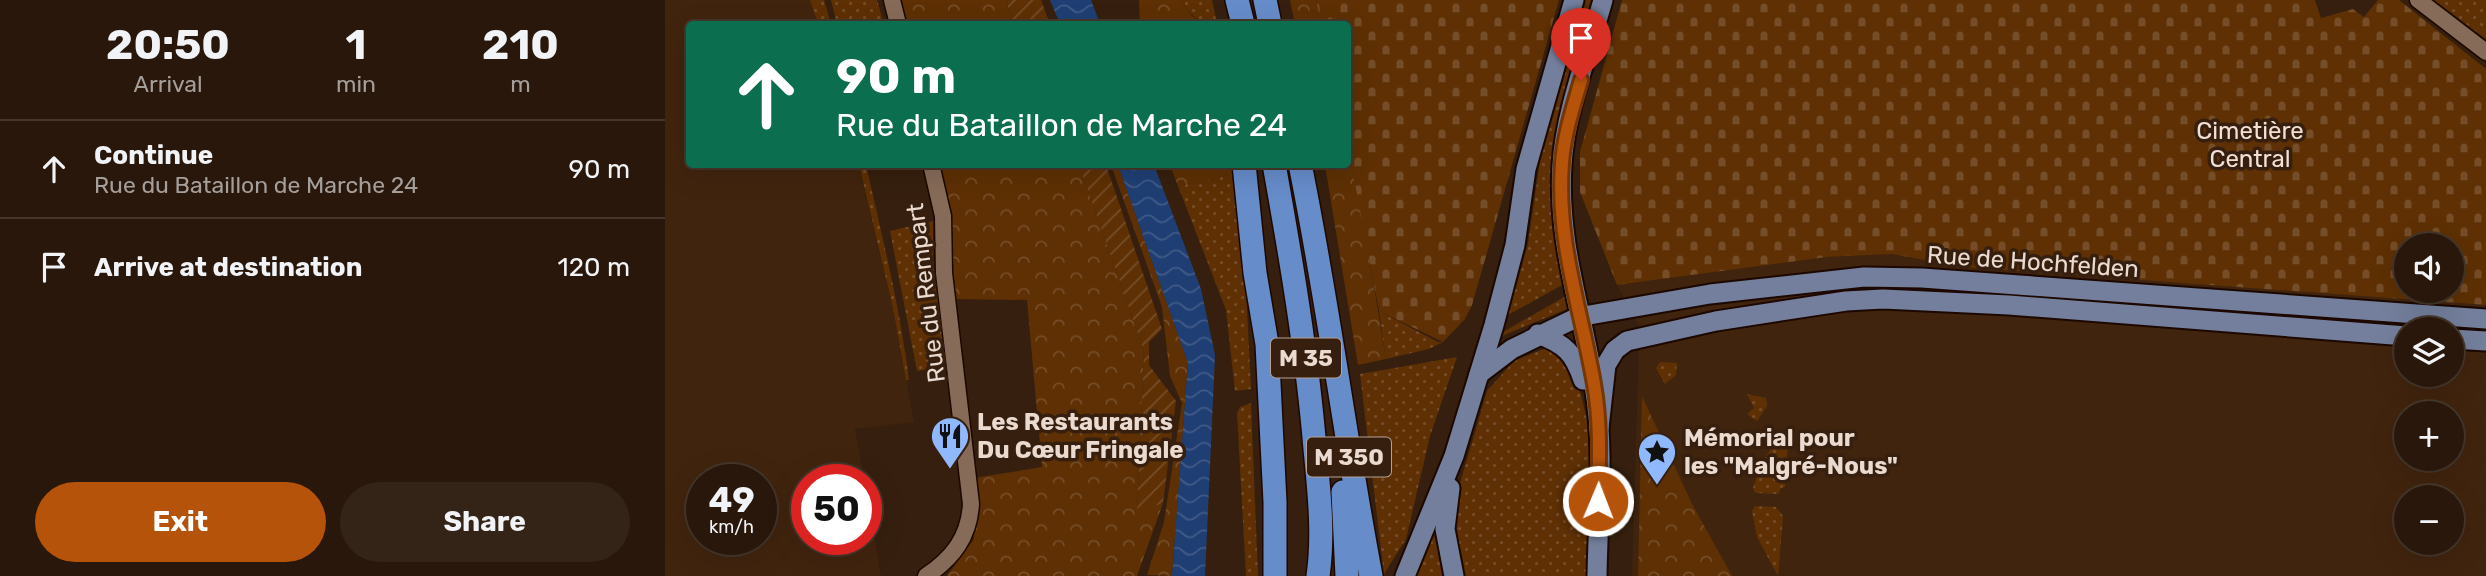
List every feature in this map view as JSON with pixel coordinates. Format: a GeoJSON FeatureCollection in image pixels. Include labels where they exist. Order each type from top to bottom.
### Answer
{"type":"FeatureCollection","features":[{"type":"Feature","properties":{"kind":"highway"},"geometry":{"type":"LineString","coordinates":[[1233,21],[1236,0]]}},
{"type":"Feature","properties":{"kind":"highway"},"geometry":{"type":"LineString","coordinates":[[1236,0],[1242,21]]}},
{"type":"Feature","properties":{"kind":"highway"},"geometry":{"type":"LineString","coordinates":[[1265,0],[1269,21]]}},
{"type":"Feature","properties":{"kind":"highway"},"geometry":{"type":"LineString","coordinates":[[1244,168],[1255,273],[1267,344],[1275,502],[1275,576]]}},
{"type":"Feature","properties":{"kind":"highway","name":"M 35"},"geometry":{"type":"LineString","coordinates":[[1276,168],[1311,398],[1321,569]]}},
{"type":"Feature","properties":{"kind":"highway","name":"M 35"},"geometry":{"type":"LineString","coordinates":[[1301,168],[1319,258],[1337,390],[1347,576]]}},
{"type":"Feature","properties":{"kind":"highway","name":"M 350"},"geometry":{"type":"LineString","coordinates":[[1337,390],[1361,524],[1363,576]]}},
{"type":"Feature","properties":{"kind":"highway"},"geometry":{"type":"LineString","coordinates":[[1361,524],[1371,576]]}},
{"type":"Feature","properties":{"kind":"main road"},"geometry":{"type":"LineString","coordinates":[[1405,576],[1454,456],[1479,374],[1515,245],[1526,169],[1574,0]]}},
{"type":"Feature","properties":{"kind":"main road"},"geometry":{"type":"LineString","coordinates":[[1597,576],[1599,427],[1594,385],[1564,245],[1562,163],[1566,134],[1603,0]]}},
{"type":"Feature","properties":{"kind":"main road","name":"Rue de Hochfelden"},"geometry":{"type":"LineString","coordinates":[[1479,374],[1512,349],[1538,334],[1578,317],[1710,294],[1894,277],[2486,319]]}},
{"type":"Feature","properties":{"kind":"main road","name":"Rue de Hochfelden"},"geometry":{"type":"LineString","coordinates":[[1599,427],[1606,365],[1615,350],[1627,341],[1716,321],[1846,301],[1883,299],[2009,305],[2394,335]]}},
{"type":"Feature","properties":{"kind":"main road"},"geometry":{"type":"LineString","coordinates":[[1538,334],[1559,342],[1576,358],[1599,427]]}},
{"type":"Feature","properties":{"kind":"main road"},"geometry":{"type":"LineString","coordinates":[[2464,340],[2486,341]]}},
{"type":"Feature","properties":{"kind":"main road"},"geometry":{"type":"LineString","coordinates":[[1454,456],[1445,529],[1454,576]]}},
{"type":"Feature","properties":{"kind":"street"},"geometry":{"type":"LineString","coordinates":[[892,0],[897,21]]}},
{"type":"Feature","properties":{"kind":"street"},"geometry":{"type":"LineString","coordinates":[[2418,0],[2486,52]]}},
{"type":"Feature","properties":{"kind":"street","name":"Rue du Rempart"},"geometry":{"type":"LineString","coordinates":[[930,574],[959,546],[968,526],[971,504],[944,272],[943,216],[932,168]]}},
{"type":"Feature","properties":{"kind":"shaded area"},"geometry":{"type":"Polygon","coordinates":[[[665,0],[810,0],[817,21],[686,21],[686,168],[859,168],[893,308],[914,422],[855,429],[861,464],[791,464],[791,555],[877,555],[881,576],[665,576],[665,0]]]}},
{"type":"Feature","properties":{"kind":"shaded area"},"geometry":{"type":"Polygon","coordinates":[[[1892,254],[1962,267],[2394,298],[2394,303],[2486,305],[2486,576],[1632,576],[1639,344],[1646,338],[1617,285],[1827,257],[1892,254]]]}},
{"type":"Feature","properties":{"kind":"green space"},"geometry":{"type":"Polygon","coordinates":[[[810,0],[824,0],[830,21],[817,21],[810,0]]]}},
{"type":"Feature","properties":{"kind":"green space"},"geometry":{"type":"Polygon","coordinates":[[[831,0],[877,0],[883,21],[836,21],[831,0]]]}},
{"type":"Feature","properties":{"kind":"green space"},"geometry":{"type":"Polygon","coordinates":[[[898,0],[1006,0],[1012,21],[903,21],[898,0]]]}},
{"type":"Feature","properties":{"kind":"green space"},"geometry":{"type":"Polygon","coordinates":[[[1006,0],[1041,0],[1049,21],[1012,21],[1006,0]]]}},
{"type":"Feature","properties":{"kind":"green space"},"geometry":{"type":"Polygon","coordinates":[[[1139,0],[1180,0],[1200,21],[1140,21],[1139,0]]]}},
{"type":"Feature","properties":{"kind":"green space"},"geometry":{"type":"Polygon","coordinates":[[[1180,0],[1212,0],[1216,21],[1202,21],[1195,18],[1180,0]]]}},
{"type":"Feature","properties":{"kind":"green space"},"geometry":{"type":"Polygon","coordinates":[[[1290,0],[1316,0],[1320,21],[1294,21],[1290,0]]]}},
{"type":"Feature","properties":{"kind":"green space"},"geometry":{"type":"Polygon","coordinates":[[[1316,0],[1559,0],[1472,305],[1465,319],[1443,342],[1379,311],[1351,162],[1351,21],[1320,21],[1316,0]]]}},
{"type":"Feature","properties":{"kind":"green space"},"geometry":{"type":"Polygon","coordinates":[[[1582,0],[1596,0],[1553,218],[1564,284],[1508,315],[1528,244],[1542,147],[1582,0]]]}},
{"type":"Feature","properties":{"kind":"green space","name":"Cimetière Central"},"geometry":{"type":"Polygon","coordinates":[[[1622,0],[2315,0],[2321,18],[2353,9],[2364,17],[2378,0],[2399,0],[2486,69],[2486,305],[2458,303],[2464,303],[2464,233],[2394,233],[2394,298],[1962,267],[1892,254],[1827,257],[1617,285],[1580,192],[1580,152],[1622,0]]]}},
{"type":"Feature","properties":{"kind":"green space"},"geometry":{"type":"Polygon","coordinates":[[[2434,0],[2486,0],[2486,39],[2434,0]]]}},
{"type":"Feature","properties":{"kind":"green space"},"geometry":{"type":"Polygon","coordinates":[[[1351,161],[1386,359],[1358,365],[1325,168],[1351,168],[1351,161]]]}},
{"type":"Feature","properties":{"kind":"green space"},"geometry":{"type":"Polygon","coordinates":[[[860,168],[867,168],[896,299],[909,380],[906,380],[893,308],[860,168]]]}},
{"type":"Feature","properties":{"kind":"green space"},"geometry":{"type":"Polygon","coordinates":[[[938,168],[1080,168],[1144,351],[1137,511],[1163,503],[1137,576],[947,576],[974,539],[974,478],[1042,467],[1027,300],[955,299],[938,168]]]}},
{"type":"Feature","properties":{"kind":"green space"},"geometry":{"type":"Polygon","coordinates":[[[1080,168],[1107,168],[1162,329],[1149,342],[1149,365],[1176,401],[1163,503],[1137,512],[1144,351],[1080,168]]]}},
{"type":"Feature","properties":{"kind":"green space"},"geometry":{"type":"Polygon","coordinates":[[[1112,168],[1119,168],[1188,363],[1172,576],[1147,575],[1164,522],[1182,403],[1170,376],[1162,307],[1112,168]]]}},
{"type":"Feature","properties":{"kind":"green space"},"geometry":{"type":"Polygon","coordinates":[[[1171,168],[1239,168],[1240,172],[1178,186],[1171,168]]]}},
{"type":"Feature","properties":{"kind":"green space"},"geometry":{"type":"Polygon","coordinates":[[[1240,172],[1251,389],[1235,391],[1226,310],[1178,186],[1240,172]]]}},
{"type":"Feature","properties":{"kind":"green space"},"geometry":{"type":"Polygon","coordinates":[[[933,221],[933,261],[947,367],[917,371],[890,231],[933,221]]]}},
{"type":"Feature","properties":{"kind":"green space"},"geometry":{"type":"Polygon","coordinates":[[[1566,296],[1567,309],[1502,336],[1503,332],[1566,296]]]}},
{"type":"Feature","properties":{"kind":"green space"},"geometry":{"type":"Polygon","coordinates":[[[1379,311],[1438,342],[1443,342],[1429,349],[1386,359],[1379,311]]]}},
{"type":"Feature","properties":{"kind":"green space"},"geometry":{"type":"Polygon","coordinates":[[[1549,347],[1557,349],[1577,378],[1589,429],[1588,576],[1462,576],[1454,524],[1458,490],[1487,391],[1514,361],[1549,347]]]}},
{"type":"Feature","properties":{"kind":"green space"},"geometry":{"type":"Polygon","coordinates":[[[1457,357],[1430,436],[1406,539],[1384,574],[1360,374],[1457,357]]]}},
{"type":"Feature","properties":{"kind":"green space"},"geometry":{"type":"Polygon","coordinates":[[[1660,362],[1677,363],[1676,375],[1665,384],[1656,368],[1660,362]]]}},
{"type":"Feature","properties":{"kind":"green space"},"geometry":{"type":"Polygon","coordinates":[[[1747,394],[1766,398],[1767,406],[1757,421],[1747,414],[1754,408],[1747,394]]]}},
{"type":"Feature","properties":{"kind":"green space"},"geometry":{"type":"Polygon","coordinates":[[[1642,396],[1692,504],[1732,576],[1638,576],[1642,396]]]}},
{"type":"Feature","properties":{"kind":"green space"},"geometry":{"type":"Polygon","coordinates":[[[1251,403],[1258,576],[1246,576],[1237,413],[1240,407],[1251,403]]]}},
{"type":"Feature","properties":{"kind":"green space"},"geometry":{"type":"Polygon","coordinates":[[[1789,425],[1785,487],[1781,488],[1778,494],[1755,493],[1753,488],[1762,461],[1789,425]]]}},
{"type":"Feature","properties":{"kind":"green space"},"geometry":{"type":"Polygon","coordinates":[[[1755,506],[1776,507],[1783,516],[1778,576],[1757,537],[1752,511],[1755,506]]]}},
{"type":"Feature","properties":{"kind":"green space"},"geometry":{"type":"Polygon","coordinates":[[[1435,526],[1445,576],[1413,576],[1435,526]]]}},
{"type":"Feature","properties":{"kind":"water"},"geometry":{"type":"Polygon","coordinates":[[[1050,0],[1091,0],[1099,21],[1059,21],[1050,0]]]}},
{"type":"Feature","properties":{"kind":"water"},"geometry":{"type":"Polygon","coordinates":[[[1119,168],[1155,168],[1201,289],[1215,355],[1205,576],[1172,576],[1188,363],[1119,168]]]}},
{"type":"Feature","properties":{"kind":"place","name":"Les Restaurants Du Cœur Fringale"},"geometry":{"type":"Point","coordinates":[950,470]}},
{"type":"Feature","properties":{"kind":"place","name":"Mémorial pour les \"Malgré-Nous\""},"geometry":{"type":"Point","coordinates":[1657,486]}},
{"type":"Feature","properties":{"kind":"route"},"geometry":{"type":"LineString","coordinates":[[1581,80],[1563,150],[1561,205],[1568,267],[1594,385],[1599,428],[1598,501]]}}]}
